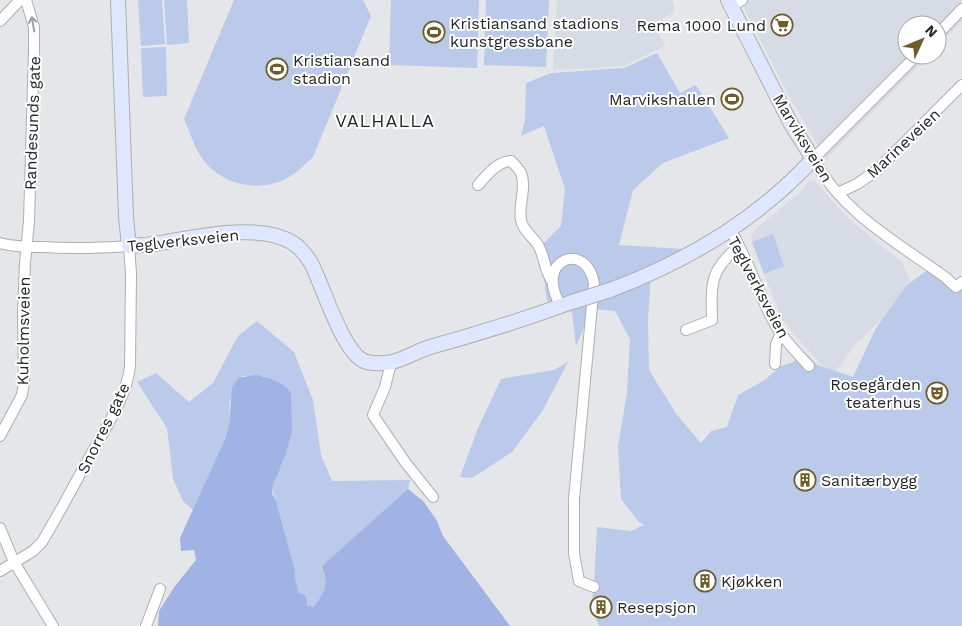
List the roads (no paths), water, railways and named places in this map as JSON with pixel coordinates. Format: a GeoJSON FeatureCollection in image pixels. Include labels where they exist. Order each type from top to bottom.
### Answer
{"type":"FeatureCollection","features":[{"type":"Feature","properties":{"kind":"street"},"geometry":{"type":"LineString","coordinates":[[0,21],[20,0]]}},
{"type":"Feature","properties":{"kind":"street","name":"Randesunds gate"},"geometry":{"type":"LineString","coordinates":[[26,0],[34,27],[34,50],[29,221],[26,247]]}},
{"type":"Feature","properties":{"kind":"street","name":"Snorres gate"},"geometry":{"type":"LineString","coordinates":[[14,562],[33,551],[42,542],[102,435],[123,392],[129,374],[131,273],[126,217],[118,0]]}},
{"type":"Feature","properties":{"kind":"street","name":"Marviksveien"},"geometry":{"type":"LineString","coordinates":[[734,2],[791,124],[823,176],[853,211],[959,285]]}},
{"type":"Feature","properties":{"kind":"street"},"geometry":{"type":"LineString","coordinates":[[947,24],[962,9]]}},
{"type":"Feature","properties":{"kind":"street"},"geometry":{"type":"LineString","coordinates":[[731,231],[800,174],[907,65]]}},
{"type":"Feature","properties":{"kind":"street","name":"Marineveien"},"geometry":{"type":"LineString","coordinates":[[838,193],[876,171],[962,85]]}},
{"type":"Feature","properties":{"kind":"street"},"geometry":{"type":"LineString","coordinates":[[478,186],[495,168],[504,162],[511,161],[522,174],[521,222],[544,257],[547,274],[552,281]]}},
{"type":"Feature","properties":{"kind":"street","name":"Teglverksveien"},"geometry":{"type":"LineString","coordinates":[[26,247],[84,249],[129,246],[159,243],[213,233],[258,234],[282,238],[300,248],[311,263],[350,348],[362,360],[376,363],[391,363],[430,348],[610,290],[652,274],[731,231],[781,333],[809,366]]}},
{"type":"Feature","properties":{"kind":"street"},"geometry":{"type":"LineString","coordinates":[[0,243],[26,247]]}},
{"type":"Feature","properties":{"kind":"street"},"geometry":{"type":"LineString","coordinates":[[686,330],[712,320],[712,288],[716,272],[722,262],[740,246]]}},
{"type":"Feature","properties":{"kind":"street","name":"Kuholmsveien"},"geometry":{"type":"LineString","coordinates":[[0,436],[22,395],[24,382],[23,312],[26,247]]}},
{"type":"Feature","properties":{"kind":"street"},"geometry":{"type":"LineString","coordinates":[[566,304],[553,290],[552,281],[557,265],[565,260],[573,259],[588,266],[593,275],[594,284],[575,482],[574,533],[575,564],[579,580],[594,587]]}},
{"type":"Feature","properties":{"kind":"street"},"geometry":{"type":"LineString","coordinates":[[775,364],[776,344],[781,333]]}},
{"type":"Feature","properties":{"kind":"street"},"geometry":{"type":"LineString","coordinates":[[391,363],[385,387],[373,415],[433,497]]}},
{"type":"Feature","properties":{"kind":"street"},"geometry":{"type":"LineString","coordinates":[[0,528],[14,562],[53,626]]}},
{"type":"Feature","properties":{"kind":"street"},"geometry":{"type":"LineString","coordinates":[[0,571],[14,562]]}},
{"type":"Feature","properties":{"kind":"street"},"geometry":{"type":"LineString","coordinates":[[146,626],[160,589]]}},
{"type":"Feature","properties":{"kind":"place","name":"Rema 1000 Lund"},"geometry":{"type":"Point","coordinates":[782,25]}},
{"type":"Feature","properties":{"kind":"place","name":"Kristiansand stadions kunstgressbane"},"geometry":{"type":"Point","coordinates":[434,32]}},
{"type":"Feature","properties":{"kind":"place","name":"Kristiansand stadion"},"geometry":{"type":"Point","coordinates":[277,69]}},
{"type":"Feature","properties":{"kind":"place","name":"Marvikshallen"},"geometry":{"type":"Point","coordinates":[732,99]}},
{"type":"Feature","properties":{"kind":"place","name":"Rosegården teaterhus"},"geometry":{"type":"Point","coordinates":[937,393]}},
{"type":"Feature","properties":{"kind":"place","name":"Sanitærbygg"},"geometry":{"type":"Point","coordinates":[805,480]}},
{"type":"Feature","properties":{"kind":"place","name":"Kjøkken"},"geometry":{"type":"Point","coordinates":[705,581]}},
{"type":"Feature","properties":{"kind":"place","name":"Resepsjon"},"geometry":{"type":"Point","coordinates":[601,607]}},
{"type":"Feature","properties":{"kind":"district","name":"VALHALLA"},"geometry":{"type":"Point","coordinates":[385,121]}}]}
